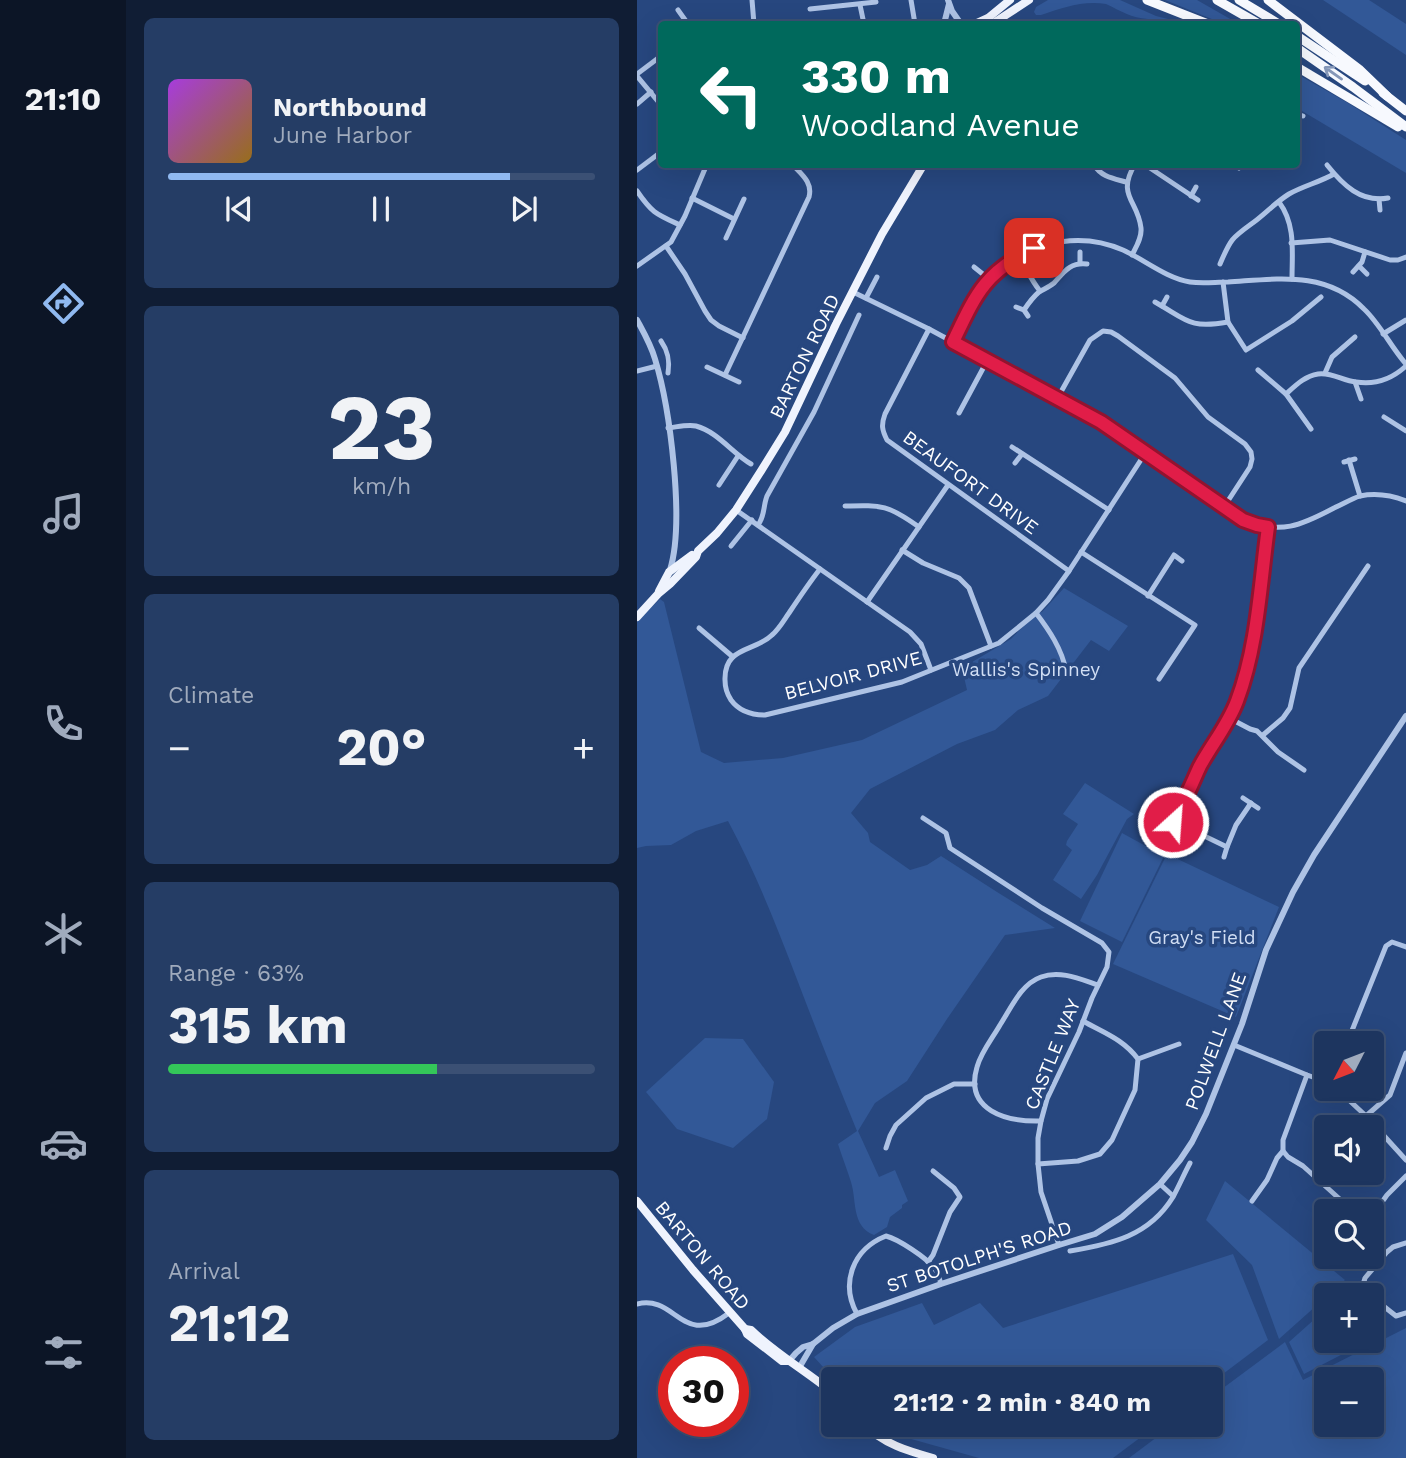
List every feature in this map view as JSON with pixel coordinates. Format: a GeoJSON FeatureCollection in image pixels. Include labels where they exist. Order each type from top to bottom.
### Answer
{"type":"FeatureCollection","features":[{"type":"Feature","properties":{"kind":"highway"},"geometry":{"type":"LineString","coordinates":[[1147,0],[1200,21]]}},
{"type":"Feature","properties":{"kind":"highway"},"geometry":{"type":"LineString","coordinates":[[1217,0],[1254,21]]}},
{"type":"Feature","properties":{"kind":"highway"},"geometry":{"type":"LineString","coordinates":[[1239,0],[1274,21]]}},
{"type":"Feature","properties":{"kind":"highway"},"geometry":{"type":"LineString","coordinates":[[1268,0],[1296,21]]}},
{"type":"Feature","properties":{"kind":"highway"},"geometry":{"type":"LineString","coordinates":[[1300,24],[1359,69],[1387,96]]}},
{"type":"Feature","properties":{"kind":"highway"},"geometry":{"type":"LineString","coordinates":[[1300,38],[1406,111]]}},
{"type":"Feature","properties":{"kind":"highway"},"geometry":{"type":"LineString","coordinates":[[1300,50],[1406,129]]}},
{"type":"Feature","properties":{"kind":"highway"},"geometry":{"type":"LineString","coordinates":[[1300,69],[1406,129]]}},
{"type":"Feature","properties":{"kind":"main road"},"geometry":{"type":"LineString","coordinates":[[982,21],[1010,0]]}},
{"type":"Feature","properties":{"kind":"main road"},"geometry":{"type":"LineString","coordinates":[[996,21],[1028,0]]}},
{"type":"Feature","properties":{"kind":"main road","name":"BARTON ROAD"},"geometry":{"type":"LineString","coordinates":[[637,617],[658,594],[675,568],[696,557],[698,551],[736,510],[785,432],[881,234],[922,168]]}},
{"type":"Feature","properties":{"kind":"main road","name":"BARTON ROAD"},"geometry":{"type":"LineString","coordinates":[[637,1201],[747,1334],[782,1361],[789,1361],[821,1383]]}},
{"type":"Feature","properties":{"kind":"main road"},"geometry":{"type":"LineString","coordinates":[[880,1437],[905,1450],[933,1458]]}},
{"type":"Feature","properties":{"kind":"street"},"geometry":{"type":"LineString","coordinates":[[752,0],[754,21]]}},
{"type":"Feature","properties":{"kind":"street"},"geometry":{"type":"LineString","coordinates":[[911,1],[914,21]]}},
{"type":"Feature","properties":{"kind":"street"},"geometry":{"type":"LineString","coordinates":[[949,1],[959,21]]}},
{"type":"Feature","properties":{"kind":"street"},"geometry":{"type":"LineString","coordinates":[[946,21],[949,1]]}},
{"type":"Feature","properties":{"kind":"street"},"geometry":{"type":"LineString","coordinates":[[810,9],[876,2]]}},
{"type":"Feature","properties":{"kind":"street"},"geometry":{"type":"LineString","coordinates":[[860,5],[863,21]]}},
{"type":"Feature","properties":{"kind":"street"},"geometry":{"type":"LineString","coordinates":[[678,10],[686,21]]}},
{"type":"Feature","properties":{"kind":"street"},"geometry":{"type":"LineString","coordinates":[[658,58],[637,75],[658,100]]}},
{"type":"Feature","properties":{"kind":"street"},"geometry":{"type":"LineString","coordinates":[[637,104],[651,92]]}},
{"type":"Feature","properties":{"kind":"street"},"geometry":{"type":"LineString","coordinates":[[637,170],[658,154]]}},
{"type":"Feature","properties":{"kind":"street"},"geometry":{"type":"LineString","coordinates":[[1327,165],[1350,190],[1359,195],[1379,200],[1388,198]]}},
{"type":"Feature","properties":{"kind":"street"},"geometry":{"type":"LineString","coordinates":[[637,266],[666,246],[676,235],[705,168]]}},
{"type":"Feature","properties":{"kind":"street"},"geometry":{"type":"LineString","coordinates":[[725,375],[809,197],[809,183],[796,168]]}},
{"type":"Feature","properties":{"kind":"street"},"geometry":{"type":"LineString","coordinates":[[1096,168],[1099,173],[1110,178],[1126,181]]}},
{"type":"Feature","properties":{"kind":"street"},"geometry":{"type":"LineString","coordinates":[[1132,255],[1141,228],[1127,192],[1126,181],[1133,168]]}},
{"type":"Feature","properties":{"kind":"street"},"geometry":{"type":"LineString","coordinates":[[1150,168],[1198,200]]}},
{"type":"Feature","properties":{"kind":"street"},"geometry":{"type":"LineString","coordinates":[[1220,264],[1236,235],[1289,194],[1334,174]]}},
{"type":"Feature","properties":{"kind":"street"},"geometry":{"type":"LineString","coordinates":[[1191,196],[1196,187]]}},
{"type":"Feature","properties":{"kind":"street"},"geometry":{"type":"LineString","coordinates":[[637,191],[654,212],[680,225]]}},
{"type":"Feature","properties":{"kind":"street"},"geometry":{"type":"LineString","coordinates":[[692,198],[734,219]]}},
{"type":"Feature","properties":{"kind":"street"},"geometry":{"type":"LineString","coordinates":[[726,238],[744,199]]}},
{"type":"Feature","properties":{"kind":"street"},"geometry":{"type":"LineString","coordinates":[[1379,200],[1380,210]]}},
{"type":"Feature","properties":{"kind":"street"},"geometry":{"type":"LineString","coordinates":[[1279,202],[1291,224],[1292,279]]}},
{"type":"Feature","properties":{"kind":"street"},"geometry":{"type":"LineString","coordinates":[[1048,222],[1053,242]]}},
{"type":"Feature","properties":{"kind":"street"},"geometry":{"type":"LineString","coordinates":[[953,342],[978,292],[1002,267],[1034,248],[1053,242],[1092,240],[1107,244],[1189,282],[1292,279],[1309,280],[1338,290],[1364,309],[1375,321],[1406,365],[1397,375],[1383,381],[1355,383],[1325,373],[1317,374],[1307,377],[1286,394]]}},
{"type":"Feature","properties":{"kind":"street"},"geometry":{"type":"LineString","coordinates":[[1291,243],[1330,240],[1390,260],[1406,257]]}},
{"type":"Feature","properties":{"kind":"street"},"geometry":{"type":"LineString","coordinates":[[666,246],[712,320],[743,338]]}},
{"type":"Feature","properties":{"kind":"street"},"geometry":{"type":"LineString","coordinates":[[1016,307],[1026,313],[1040,291],[1050,286],[1069,266],[1083,263],[1080,252]]}},
{"type":"Feature","properties":{"kind":"street"},"geometry":{"type":"LineString","coordinates":[[1353,272],[1359,267],[1365,252]]}},
{"type":"Feature","properties":{"kind":"street"},"geometry":{"type":"LineString","coordinates":[[1224,255],[1233,259]]}},
{"type":"Feature","properties":{"kind":"street"},"geometry":{"type":"LineString","coordinates":[[1019,256],[1040,291]]}},
{"type":"Feature","properties":{"kind":"street"},"geometry":{"type":"LineString","coordinates":[[974,267],[989,279]]}},
{"type":"Feature","properties":{"kind":"street"},"geometry":{"type":"LineString","coordinates":[[1359,267],[1367,274]]}},
{"type":"Feature","properties":{"kind":"street"},"geometry":{"type":"LineString","coordinates":[[866,298],[877,277]]}},
{"type":"Feature","properties":{"kind":"street"},"geometry":{"type":"LineString","coordinates":[[1223,282],[1228,322],[1252,358]]}},
{"type":"Feature","properties":{"kind":"street"},"geometry":{"type":"LineString","coordinates":[[853,292],[929,329],[1101,422],[1243,520],[1268,527],[1293,526],[1360,496],[1396,496],[1406,500]]}},
{"type":"Feature","properties":{"kind":"street"},"geometry":{"type":"LineString","coordinates":[[1167,297],[1159,304],[1196,325],[1208,326],[1228,322]]}},
{"type":"Feature","properties":{"kind":"street"},"geometry":{"type":"LineString","coordinates":[[1246,350],[1292,321],[1313,300],[1321,297]]}},
{"type":"Feature","properties":{"kind":"street","name":"BARTON ROAD"},"geometry":{"type":"LineString","coordinates":[[758,525],[763,518],[767,496],[814,412],[859,315]]}},
{"type":"Feature","properties":{"kind":"street"},"geometry":{"type":"LineString","coordinates":[[637,320],[656,363],[668,428],[676,516],[675,568]]}},
{"type":"Feature","properties":{"kind":"street"},"geometry":{"type":"LineString","coordinates":[[1383,334],[1406,320]]}},
{"type":"Feature","properties":{"kind":"street","name":"BEAUFORT DRIVE"},"geometry":{"type":"LineString","coordinates":[[929,329],[885,414],[882,431],[887,440],[1069,571]]}},
{"type":"Feature","properties":{"kind":"street"},"geometry":{"type":"LineString","coordinates":[[1057,399],[1090,340],[1103,331],[1118,336],[1174,378],[1208,417],[1245,444],[1251,452],[1250,467],[1224,507]]}},
{"type":"Feature","properties":{"kind":"street"},"geometry":{"type":"LineString","coordinates":[[660,341],[666,348],[670,362],[668,373]]}},
{"type":"Feature","properties":{"kind":"street"},"geometry":{"type":"LineString","coordinates":[[1325,373],[1332,356],[1352,341]]}},
{"type":"Feature","properties":{"kind":"street"},"geometry":{"type":"LineString","coordinates":[[637,370],[668,356]]}},
{"type":"Feature","properties":{"kind":"street"},"geometry":{"type":"LineString","coordinates":[[959,414],[987,361]]}},
{"type":"Feature","properties":{"kind":"street"},"geometry":{"type":"LineString","coordinates":[[707,367],[739,382]]}},
{"type":"Feature","properties":{"kind":"street"},"geometry":{"type":"LineString","coordinates":[[1258,370],[1286,394],[1311,429]]}},
{"type":"Feature","properties":{"kind":"street"},"geometry":{"type":"LineString","coordinates":[[1355,383],[1361,399]]}},
{"type":"Feature","properties":{"kind":"street"},"geometry":{"type":"LineString","coordinates":[[1392,422],[1397,415]]}},
{"type":"Feature","properties":{"kind":"street"},"geometry":{"type":"LineString","coordinates":[[1384,417],[1406,431]]}},
{"type":"Feature","properties":{"kind":"street"},"geometry":{"type":"LineString","coordinates":[[668,428],[694,425],[714,434],[751,464]]}},
{"type":"Feature","properties":{"kind":"street"},"geometry":{"type":"LineString","coordinates":[[1011,447],[1109,510]]}},
{"type":"Feature","properties":{"kind":"street","name":"BELVOIR DRIVE"},"geometry":{"type":"LineString","coordinates":[[733,657],[726,669],[726,691],[729,697],[740,709],[755,715],[765,715],[902,682],[999,643],[1048,600],[1146,452]]}},
{"type":"Feature","properties":{"kind":"street"},"geometry":{"type":"LineString","coordinates":[[1016,463],[1022,454]]}},
{"type":"Feature","properties":{"kind":"street"},"geometry":{"type":"LineString","coordinates":[[719,485],[738,456]]}},
{"type":"Feature","properties":{"kind":"street"},"geometry":{"type":"LineString","coordinates":[[1349,461],[1360,496]]}},
{"type":"Feature","properties":{"kind":"street"},"geometry":{"type":"LineString","coordinates":[[867,602],[948,485]]}},
{"type":"Feature","properties":{"kind":"street"},"geometry":{"type":"LineString","coordinates":[[845,506],[875,505],[888,508],[919,527]]}},
{"type":"Feature","properties":{"kind":"street"},"geometry":{"type":"LineString","coordinates":[[736,510],[916,638],[925,651],[931,670]]}},
{"type":"Feature","properties":{"kind":"street"},"geometry":{"type":"LineString","coordinates":[[731,546],[752,520]]}},
{"type":"Feature","properties":{"kind":"street"},"geometry":{"type":"LineString","coordinates":[[1171,817],[1180,809],[1207,753],[1222,733],[1237,702],[1253,647],[1268,527]]}},
{"type":"Feature","properties":{"kind":"street"},"geometry":{"type":"LineString","coordinates":[[902,550],[923,563],[959,578],[969,588],[991,646]]}},
{"type":"Feature","properties":{"kind":"street"},"geometry":{"type":"LineString","coordinates":[[1166,550],[1182,561]]}},
{"type":"Feature","properties":{"kind":"street"},"geometry":{"type":"LineString","coordinates":[[1081,552],[1195,625]]}},
{"type":"Feature","properties":{"kind":"street"},"geometry":{"type":"LineString","coordinates":[[1148,596],[1174,555]]}},
{"type":"Feature","properties":{"kind":"street"},"geometry":{"type":"LineString","coordinates":[[1262,735],[1283,718],[1290,708],[1299,668],[1368,566]]}},
{"type":"Feature","properties":{"kind":"street"},"geometry":{"type":"LineString","coordinates":[[699,628],[733,657],[773,635],[820,569]]}},
{"type":"Feature","properties":{"kind":"street"},"geometry":{"type":"LineString","coordinates":[[1355,569],[1362,574]]}},
{"type":"Feature","properties":{"kind":"street"},"geometry":{"type":"LineString","coordinates":[[1036,613],[1063,657],[1066,671]]}},
{"type":"Feature","properties":{"kind":"street"},"geometry":{"type":"LineString","coordinates":[[1159,679],[1161,670],[1200,617]]}},
{"type":"Feature","properties":{"kind":"street","name":"POLWELL LANE"},"geometry":{"type":"LineString","coordinates":[[1152,1191],[1180,1160],[1206,1114],[1234,1045],[1266,950],[1293,892],[1314,855],[1406,716]]}},
{"type":"Feature","properties":{"kind":"street"},"geometry":{"type":"LineString","coordinates":[[1229,718],[1262,735],[1278,752],[1304,770]]}},
{"type":"Feature","properties":{"kind":"street"},"geometry":{"type":"LineString","coordinates":[[1296,764],[1301,756]]}},
{"type":"Feature","properties":{"kind":"street"},"geometry":{"type":"LineString","coordinates":[[1243,798],[1258,808]]}},
{"type":"Feature","properties":{"kind":"street"},"geometry":{"type":"LineString","coordinates":[[1224,857],[1236,825],[1251,803]]}},
{"type":"Feature","properties":{"kind":"street"},"geometry":{"type":"LineString","coordinates":[[1155,812],[1164,812],[1171,817],[1173,826],[1170,834],[1161,838],[1152,835],[1147,826],[1149,818],[1155,812]]}},
{"type":"Feature","properties":{"kind":"street","name":"CASTLE WAY"},"geometry":{"type":"LineString","coordinates":[[923,818],[946,833],[950,848],[1042,908],[1102,943],[1109,952],[1109,960],[1047,1099],[1038,1138],[1041,1192],[1059,1245]]}},
{"type":"Feature","properties":{"kind":"street"},"geometry":{"type":"LineString","coordinates":[[1173,826],[1196,832],[1227,847]]}},
{"type":"Feature","properties":{"kind":"street"},"geometry":{"type":"LineString","coordinates":[[1352,1031],[1385,946],[1392,942],[1406,947]]}},
{"type":"Feature","properties":{"kind":"street"},"geometry":{"type":"LineString","coordinates":[[1041,1121],[1014,1120],[987,1110],[975,1088],[976,1069],[981,1055],[1030,982],[1042,976],[1056,974],[1098,985]]}},
{"type":"Feature","properties":{"kind":"street"},"geometry":{"type":"LineString","coordinates":[[1038,1164],[1079,1161],[1100,1154],[1113,1139],[1135,1090],[1138,1059],[1117,1038],[1083,1021]]}},
{"type":"Feature","properties":{"kind":"street"},"geometry":{"type":"LineString","coordinates":[[1138,1059],[1178,1044]]}},
{"type":"Feature","properties":{"kind":"street"},"geometry":{"type":"LineString","coordinates":[[1234,1045],[1314,1077]]}},
{"type":"Feature","properties":{"kind":"street"},"geometry":{"type":"LineString","coordinates":[[1367,1115],[1390,1095],[1406,1054]]}},
{"type":"Feature","properties":{"kind":"street"},"geometry":{"type":"LineString","coordinates":[[1307,1075],[1283,1140],[1283,1151],[1314,1177]]}},
{"type":"Feature","properties":{"kind":"street"},"geometry":{"type":"LineString","coordinates":[[886,1148],[896,1125],[926,1098],[954,1084],[975,1084]]}},
{"type":"Feature","properties":{"kind":"street"},"geometry":{"type":"LineString","coordinates":[[1350,1101],[1365,1115]]}},
{"type":"Feature","properties":{"kind":"street"},"geometry":{"type":"LineString","coordinates":[[1384,1137],[1406,1160]]}},
{"type":"Feature","properties":{"kind":"street"},"geometry":{"type":"LineString","coordinates":[[1252,1201],[1283,1151]]}},
{"type":"Feature","properties":{"kind":"street"},"geometry":{"type":"LineString","coordinates":[[1070,1251],[1100,1246],[1124,1238],[1152,1223],[1165,1209],[1190,1163]]}},
{"type":"Feature","properties":{"kind":"street"},"geometry":{"type":"LineString","coordinates":[[928,1262],[950,1212],[960,1197],[954,1188],[933,1171]]}},
{"type":"Feature","properties":{"kind":"street"},"geometry":{"type":"LineString","coordinates":[[1384,1199],[1406,1176]]}},
{"type":"Feature","properties":{"kind":"street"},"geometry":{"type":"LineString","coordinates":[[1160,1184],[1173,1196]]}},
{"type":"Feature","properties":{"kind":"street"},"geometry":{"type":"LineString","coordinates":[[1323,1185],[1339,1199]]}},
{"type":"Feature","properties":{"kind":"street","name":"ST BOTOLPH'S ROAD"},"geometry":{"type":"LineString","coordinates":[[799,1368],[813,1345],[836,1325],[857,1314],[1095,1234],[1122,1217],[1152,1191]]}},
{"type":"Feature","properties":{"kind":"street"},"geometry":{"type":"LineString","coordinates":[[1095,1234],[1100,1246]]}},
{"type":"Feature","properties":{"kind":"street"},"geometry":{"type":"LineString","coordinates":[[857,1314],[850,1298],[851,1272],[860,1256],[880,1238],[893,1238],[928,1262],[937,1272],[941,1284]]}},
{"type":"Feature","properties":{"kind":"street"},"geometry":{"type":"LineString","coordinates":[[1364,1283],[1393,1247],[1406,1243]]}},
{"type":"Feature","properties":{"kind":"street"},"geometry":{"type":"LineString","coordinates":[[637,1304],[661,1306],[684,1321],[704,1326],[717,1322],[729,1313]]}},
{"type":"Feature","properties":{"kind":"street"},"geometry":{"type":"LineString","coordinates":[[1384,1306],[1396,1316],[1406,1313]]}},
{"type":"Feature","properties":{"kind":"street","name":"ST BOTOLPH'S ROAD"},"geometry":{"type":"LineString","coordinates":[[789,1361],[803,1348],[813,1345]]}},
{"type":"Feature","properties":{"kind":"green space"},"geometry":{"type":"Polygon","coordinates":[[[1048,0],[1120,0],[1156,16],[1176,21],[1150,21],[1098,3],[1073,5],[1041,15],[1034,12],[1036,7],[1048,0]]]}},
{"type":"Feature","properties":{"kind":"green space"},"geometry":{"type":"Polygon","coordinates":[[[1165,0],[1197,0],[1234,21],[1217,21],[1165,0]]]}},
{"type":"Feature","properties":{"kind":"green space"},"geometry":{"type":"Polygon","coordinates":[[[1323,0],[1369,0],[1406,24],[1406,55],[1323,0]]]}},
{"type":"Feature","properties":{"kind":"green space"},"geometry":{"type":"Polygon","coordinates":[[[1300,76],[1406,140],[1406,173],[1300,110],[1300,76]]]}},
{"type":"Feature","properties":{"kind":"green space","name":"Wallis's Spinney"},"geometry":{"type":"Polygon","coordinates":[[[1064,588],[1128,626],[1109,651],[1091,640],[1048,696],[1018,710],[995,730],[957,744],[870,789],[851,813],[868,833],[870,842],[910,870],[927,865],[941,856],[1055,928],[1005,935],[907,1081],[875,1103],[858,1131],[879,1177],[895,1170],[908,1201],[890,1217],[887,1227],[874,1235],[862,1226],[858,1219],[851,1182],[838,1144],[857,1131],[766,900],[728,821],[696,831],[671,845],[637,848],[637,621],[660,599],[664,602],[701,752],[724,763],[783,758],[862,740],[967,690],[962,668],[1011,639],[1064,588]]]}},
{"type":"Feature","properties":{"kind":"green space"},"geometry":{"type":"Polygon","coordinates":[[[1085,783],[1134,814],[1127,819],[1081,899],[1053,880],[1072,850],[1066,845],[1078,824],[1063,814],[1085,783]]]}},
{"type":"Feature","properties":{"kind":"green space"},"geometry":{"type":"Polygon","coordinates":[[[1122,833],[1164,856],[1122,942],[1080,921],[1122,833]]]}},
{"type":"Feature","properties":{"kind":"green space","name":"Gray's Field"},"geometry":{"type":"Polygon","coordinates":[[[1167,854],[1279,907],[1236,1017],[1113,964],[1167,854]]]}},
{"type":"Feature","properties":{"kind":"green space"},"geometry":{"type":"Polygon","coordinates":[[[705,1038],[743,1039],[774,1082],[767,1119],[733,1148],[677,1129],[646,1092],[705,1038]]]}},
{"type":"Feature","properties":{"kind":"green space"},"geometry":{"type":"Polygon","coordinates":[[[1225,1181],[1314,1254],[1314,1269],[1332,1269],[1345,1280],[1342,1283],[1314,1283],[1314,1308],[1279,1339],[1252,1265],[1206,1220],[1225,1181]]]}},
{"type":"Feature","properties":{"kind":"green space"},"geometry":{"type":"Polygon","coordinates":[[[1233,1254],[1268,1340],[1223,1374],[1223,1367],[823,1367],[814,1357],[855,1327],[922,1303],[934,1325],[980,1303],[1003,1328],[1233,1254]]]}},
{"type":"Feature","properties":{"kind":"green space"},"geometry":{"type":"Polygon","coordinates":[[[1314,1320],[1314,1353],[1345,1353],[1304,1374],[1289,1342],[1314,1320]]]}},
{"type":"Feature","properties":{"kind":"green space"},"geometry":{"type":"Polygon","coordinates":[[[1406,1328],[1406,1458],[1129,1458],[1157,1437],[1223,1437],[1223,1388],[1285,1342],[1303,1380],[1314,1374],[1314,1437],[1384,1437],[1384,1367],[1329,1367],[1356,1353],[1384,1353],[1384,1339],[1406,1328]]]}},
{"type":"Feature","properties":{"kind":"green space"},"geometry":{"type":"Polygon","coordinates":[[[904,1437],[1141,1437],[1113,1458],[979,1458],[904,1437]]]}},
{"type":"Feature","properties":{"kind":"route"},"geometry":{"type":"LineString","coordinates":[[1034,248],[1002,267],[989,279],[978,292],[953,342],[1101,422],[1243,520],[1268,527],[1253,647],[1237,702],[1222,733],[1207,753],[1180,809],[1171,817],[1173,822]]}}]}
